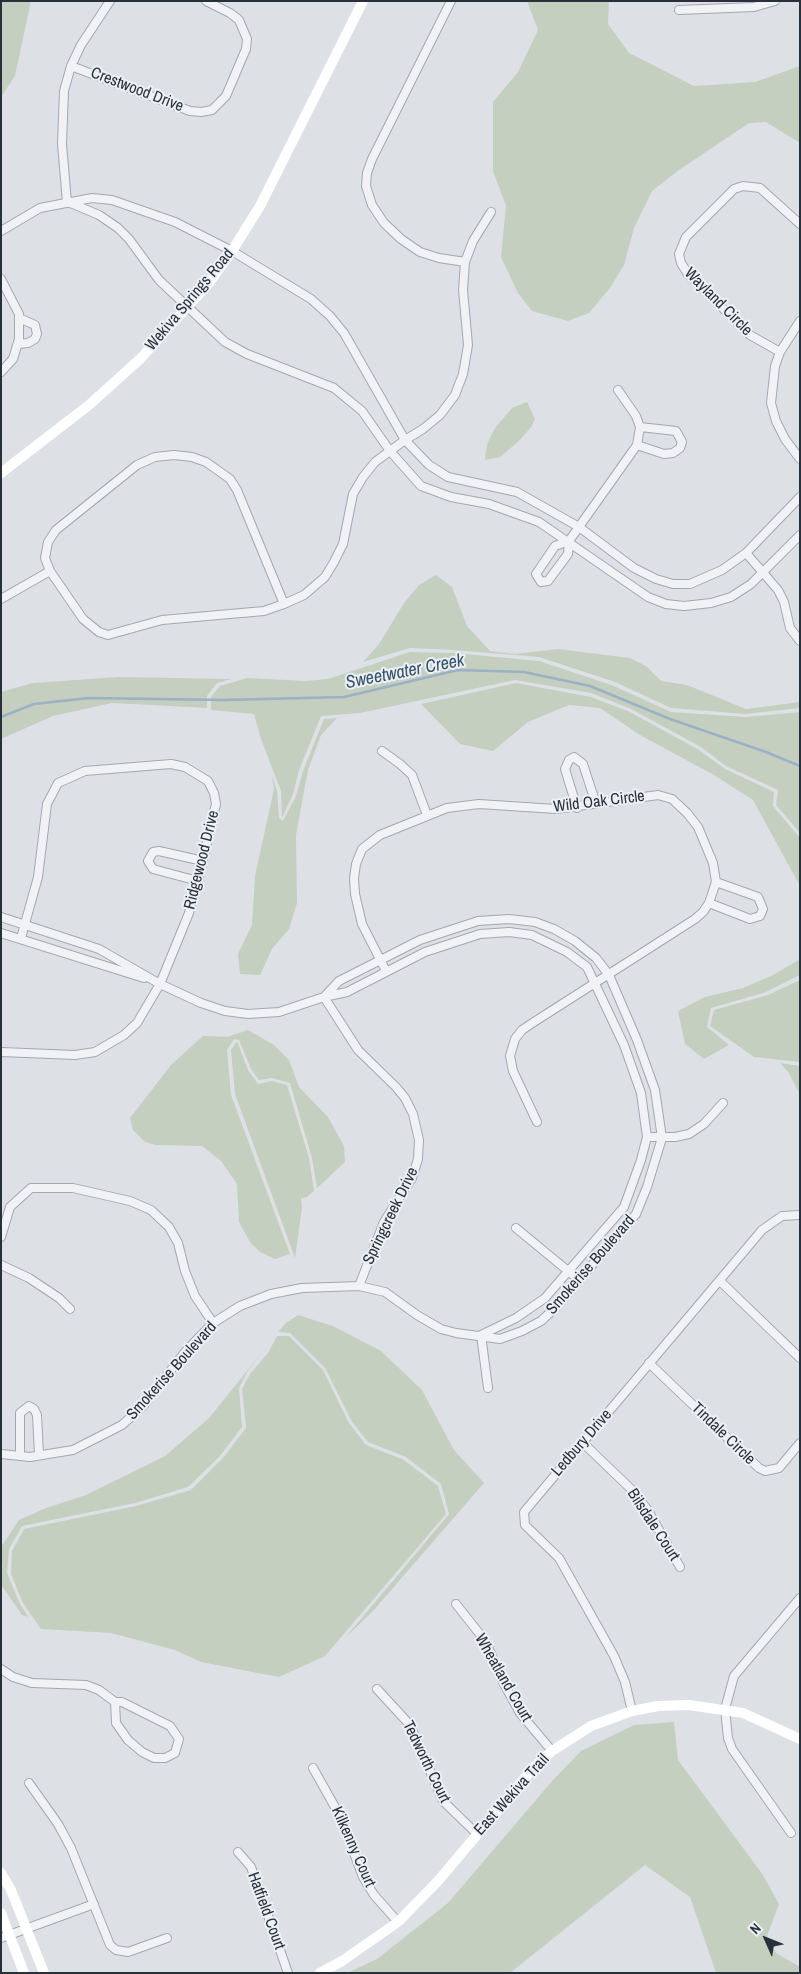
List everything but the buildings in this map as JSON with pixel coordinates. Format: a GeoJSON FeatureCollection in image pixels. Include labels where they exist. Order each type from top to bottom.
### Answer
{"type":"FeatureCollection","features":[{"type":"Feature","properties":{"kind":"street"},"geometry":{"type":"LineString","coordinates":[[67,202],[62,144],[64,91],[71,66],[81,45],[110,1]]}},
{"type":"Feature","properties":{"kind":"street","name":"Crestwood Drive"},"geometry":{"type":"LineString","coordinates":[[71,66],[190,111],[212,110],[226,96],[246,49],[247,39],[239,20],[230,13],[206,1]]}},
{"type":"Feature","properties":{"kind":"street","name":"Wekiva Springs Road"},"geometry":{"type":"LineString","coordinates":[[1,473],[89,405],[140,360],[188,308],[232,252],[260,206],[363,1]]}},
{"type":"Feature","properties":{"kind":"street"},"geometry":{"type":"LineString","coordinates":[[451,1],[372,160],[367,173],[366,186],[372,204],[401,239],[420,252],[439,258],[465,262]]}},
{"type":"Feature","properties":{"kind":"street"},"geometry":{"type":"LineString","coordinates":[[679,10],[754,7],[775,1]]}},
{"type":"Feature","properties":{"kind":"street","name":"Wayland Circle"},"geometry":{"type":"LineString","coordinates":[[780,352],[762,344],[743,329],[688,274],[680,263],[679,254],[686,237],[734,189],[743,186],[760,188],[800,224]]}},
{"type":"Feature","properties":{"kind":"street"},"geometry":{"type":"LineString","coordinates":[[1,231],[40,208],[92,198],[112,200],[175,222],[232,252],[311,299],[330,316],[344,333],[405,440],[429,465],[448,477],[517,492],[579,526],[634,568],[673,584],[690,584],[707,579],[746,553],[800,497]]}},
{"type":"Feature","properties":{"kind":"street"},"geometry":{"type":"LineString","coordinates":[[67,202],[99,215],[118,228],[129,239],[159,280],[225,342],[247,354],[334,388],[362,411],[390,451],[421,486],[451,497],[489,504],[539,522],[632,587],[666,604],[693,605],[732,597],[762,573],[800,535]]}},
{"type":"Feature","properties":{"kind":"street"},"geometry":{"type":"LineString","coordinates":[[284,604],[237,490],[230,479],[206,462],[192,457],[174,455],[155,457],[137,465],[56,530],[48,542],[45,558],[50,571],[83,619],[100,632],[108,635],[150,622],[264,612],[284,604],[304,595],[325,577],[343,544],[353,494],[375,462],[440,415],[455,395],[463,374],[468,344],[463,290],[465,262],[473,241],[491,212]]}},
{"type":"Feature","properties":{"kind":"street"},"geometry":{"type":"LineString","coordinates":[[1,279],[12,298],[19,318],[18,344],[12,359],[1,372]]}},
{"type":"Feature","properties":{"kind":"street"},"geometry":{"type":"LineString","coordinates":[[18,344],[28,343],[35,339],[37,334],[35,325],[19,318]]}},
{"type":"Feature","properties":{"kind":"street"},"geometry":{"type":"LineString","coordinates":[[800,321],[780,352],[771,403],[776,421],[785,439],[800,459]]}},
{"type":"Feature","properties":{"kind":"street"},"geometry":{"type":"LineString","coordinates":[[568,541],[568,554],[548,582],[541,582],[536,573],[555,546],[568,541],[637,446],[640,427],[636,416],[618,390]]}},
{"type":"Feature","properties":{"kind":"street"},"geometry":{"type":"LineString","coordinates":[[637,446],[664,454],[673,453],[680,448],[682,442],[676,431],[640,427]]}},
{"type":"Feature","properties":{"kind":"street"},"geometry":{"type":"LineString","coordinates":[[746,553],[778,590],[784,602],[790,628],[800,641]]}},
{"type":"Feature","properties":{"kind":"street"},"geometry":{"type":"LineString","coordinates":[[1,599],[50,571]]}},
{"type":"Feature","properties":{"kind":"street"},"geometry":{"type":"LineString","coordinates":[[382,752],[412,775],[427,815]]}},
{"type":"Feature","properties":{"kind":"street"},"geometry":{"type":"LineString","coordinates":[[576,808],[565,769],[569,760],[574,757],[583,764],[596,804]]}},
{"type":"Feature","properties":{"kind":"street","name":"Ridgewood Drive"},"geometry":{"type":"LineString","coordinates":[[1,1052],[75,1055],[95,1052],[124,1035],[137,1023],[160,984],[189,913],[216,804],[214,793],[208,781],[198,773],[185,767],[171,764],[85,771],[58,784],[47,804],[38,877],[21,938]]}},
{"type":"Feature","properties":{"kind":"street","name":"Wild Oak Circle"},"geometry":{"type":"LineString","coordinates":[[386,971],[367,936],[358,908],[355,894],[356,864],[362,849],[380,835],[447,808],[479,804],[526,809],[576,808],[638,796],[658,795],[672,800],[687,813],[698,827],[713,863],[716,882]]}},
{"type":"Feature","properties":{"kind":"street"},"geometry":{"type":"LineString","coordinates":[[198,881],[153,870],[148,861],[153,852],[159,851],[203,861]]}},
{"type":"Feature","properties":{"kind":"street"},"geometry":{"type":"LineString","coordinates":[[537,1122],[513,1072],[510,1056],[515,1039],[522,1030],[695,919],[709,903],[716,882],[758,897],[763,909],[760,916],[750,919],[709,903]]}},
{"type":"Feature","properties":{"kind":"street"},"geometry":{"type":"LineString","coordinates":[[1,917],[99,949],[160,984]]}},
{"type":"Feature","properties":{"kind":"street"},"geometry":{"type":"LineString","coordinates":[[478,921],[480,934]]}},
{"type":"Feature","properties":{"kind":"street","name":"Smokerise Boulevard"},"geometry":{"type":"LineString","coordinates":[[1,1454],[39,1455],[73,1450],[122,1425],[144,1405],[185,1352],[213,1322],[240,1306],[271,1294],[302,1288],[359,1286],[385,1292],[416,1315],[441,1329],[500,1339],[522,1331],[541,1321],[555,1308],[636,1214],[648,1188],[662,1138],[654,1090],[637,1040],[608,975],[596,958],[575,941],[554,929],[527,921],[478,921],[420,940],[339,981],[324,997]]}},
{"type":"Feature","properties":{"kind":"street"},"geometry":{"type":"LineString","coordinates":[[1,932],[160,984]]}},
{"type":"Feature","properties":{"kind":"street","name":"Smokerise Boulevard"},"geometry":{"type":"LineString","coordinates":[[160,984],[201,1003],[225,1011],[248,1014],[279,1012],[324,997],[347,992],[425,952],[480,934],[509,932],[532,935],[548,941],[586,967],[624,1045],[641,1093],[647,1137],[634,1182],[624,1207],[545,1298],[532,1309],[481,1335]]}},
{"type":"Feature","properties":{"kind":"street","name":"Springcreek Drive"},"geometry":{"type":"LineString","coordinates":[[324,997],[358,1050],[405,1098],[413,1114],[419,1140],[418,1159],[412,1178],[384,1222],[359,1286]]}},
{"type":"Feature","properties":{"kind":"street"},"geometry":{"type":"LineString","coordinates":[[647,1137],[675,1138],[698,1130],[723,1103]]}},
{"type":"Feature","properties":{"kind":"street"},"geometry":{"type":"LineString","coordinates":[[1,1237],[10,1207],[31,1188],[73,1188],[130,1201],[151,1210],[169,1227],[178,1243],[185,1271],[195,1296],[213,1322]]}},
{"type":"Feature","properties":{"kind":"street","name":"Ledbury Drive"},"geometry":{"type":"LineString","coordinates":[[632,1711],[625,1682],[614,1656],[572,1581],[558,1558],[528,1529],[523,1519],[528,1504],[768,1224],[782,1216],[800,1215]]}},
{"type":"Feature","properties":{"kind":"street"},"geometry":{"type":"LineString","coordinates":[[516,1228],[579,1280]]}},
{"type":"Feature","properties":{"kind":"street"},"geometry":{"type":"LineString","coordinates":[[1,1266],[30,1278],[59,1298],[70,1309]]}},
{"type":"Feature","properties":{"kind":"street"},"geometry":{"type":"LineString","coordinates":[[720,1280],[800,1358]]}},
{"type":"Feature","properties":{"kind":"street"},"geometry":{"type":"LineString","coordinates":[[481,1335],[488,1388]]}},
{"type":"Feature","properties":{"kind":"street","name":"Tindale Circle"},"geometry":{"type":"LineString","coordinates":[[649,1363],[765,1472],[779,1468],[800,1443]]}},
{"type":"Feature","properties":{"kind":"street"},"geometry":{"type":"LineString","coordinates":[[20,1456],[20,1414],[23,1409],[29,1406],[34,1409],[37,1415],[39,1455]]}},
{"type":"Feature","properties":{"kind":"street","name":"Bilsdale Court"},"geometry":{"type":"LineString","coordinates":[[582,1442],[632,1490],[647,1509],[680,1567]]}},
{"type":"Feature","properties":{"kind":"street"},"geometry":{"type":"LineString","coordinates":[[791,1833],[732,1749],[726,1730],[725,1709],[734,1676],[800,1598]]}},
{"type":"Feature","properties":{"kind":"street","name":"Wheatland Court"},"geometry":{"type":"LineString","coordinates":[[456,1604],[486,1642],[503,1682],[520,1713],[552,1751]]}},
{"type":"Feature","properties":{"kind":"street"},"geometry":{"type":"LineString","coordinates":[[1,1670],[13,1677],[32,1683],[86,1685],[98,1690],[115,1702],[122,1702],[164,1722],[174,1729],[179,1743],[175,1753],[160,1759],[148,1756],[124,1736],[116,1723],[115,1702]]}},
{"type":"Feature","properties":{"kind":"street","name":"Tedworth Court"},"geometry":{"type":"LineString","coordinates":[[377,1689],[410,1725],[443,1801],[477,1834]]}},
{"type":"Feature","properties":{"kind":"street","name":"East Wekiva Trail"},"geometry":{"type":"LineString","coordinates":[[320,1973],[342,1961],[398,1922],[438,1881],[535,1766],[552,1751],[591,1726],[632,1711],[674,1705],[725,1709],[764,1721],[800,1739]]}},
{"type":"Feature","properties":{"kind":"street","name":"Kilkenny Court"},"geometry":{"type":"LineString","coordinates":[[313,1768],[340,1816],[364,1877],[374,1895],[398,1922]]}},
{"type":"Feature","properties":{"kind":"street"},"geometry":{"type":"LineString","coordinates":[[29,1783],[58,1824],[71,1848],[94,1904],[105,1937],[116,1950],[128,1952],[167,1938]]}},
{"type":"Feature","properties":{"kind":"street","name":"Hatfield Court"},"geometry":{"type":"LineString","coordinates":[[238,1852],[251,1867],[288,1973]]}},
{"type":"Feature","properties":{"kind":"street"},"geometry":{"type":"LineString","coordinates":[[1,1873],[27,1928],[44,1973]]}},
{"type":"Feature","properties":{"kind":"street"},"geometry":{"type":"LineString","coordinates":[[5,1937],[94,1904]]}},
{"type":"Feature","properties":{"kind":"street"},"geometry":{"type":"LineString","coordinates":[[1,1913],[5,1937],[24,1973]]}},
{"type":"Feature","properties":{"kind":"green space"},"geometry":{"type":"Polygon","coordinates":[[[1,1],[31,1],[15,76],[1,97],[1,1]]]}},
{"type":"Feature","properties":{"kind":"green space"},"geometry":{"type":"Polygon","coordinates":[[[527,1],[609,1],[608,24],[629,53],[694,86],[755,82],[800,66],[800,143],[766,122],[749,123],[679,170],[652,191],[634,228],[624,265],[610,288],[589,313],[568,321],[532,311],[518,293],[501,257],[506,206],[493,171],[493,102],[518,72],[538,30],[527,1]]]}},
{"type":"Feature","properties":{"kind":"green space"},"geometry":{"type":"Polygon","coordinates":[[[527,402],[535,419],[532,426],[519,441],[500,457],[485,460],[487,444],[495,428],[512,408],[527,402]]]}},
{"type":"Feature","properties":{"kind":"green space"},"geometry":{"type":"Polygon","coordinates":[[[436,575],[452,587],[467,626],[490,651],[515,654],[558,649],[630,658],[646,666],[661,681],[687,685],[746,709],[800,702],[800,708],[745,714],[671,708],[615,682],[539,657],[410,648],[363,662],[379,644],[404,603],[419,585],[436,575]]]}},
{"type":"Feature","properties":{"kind":"green space"},"geometry":{"type":"Polygon","coordinates":[[[410,652],[454,653],[539,661],[614,686],[671,712],[746,717],[800,712],[800,833],[776,805],[778,790],[726,766],[701,747],[631,709],[591,693],[515,680],[360,713],[321,716],[299,770],[293,794],[282,818],[281,791],[261,739],[254,714],[211,710],[211,697],[220,686],[247,678],[306,681],[328,679],[410,652]]]}},
{"type":"Feature","properties":{"kind":"green space"},"geometry":{"type":"Polygon","coordinates":[[[119,677],[231,679],[217,683],[207,696],[207,708],[112,703],[53,716],[1,739],[1,692],[33,683],[119,677]]]}},
{"type":"Feature","properties":{"kind":"green space"},"geometry":{"type":"Polygon","coordinates":[[[516,683],[591,697],[630,712],[699,750],[725,769],[774,792],[773,806],[800,838],[800,886],[753,800],[714,775],[640,735],[600,708],[569,705],[528,722],[493,751],[460,744],[421,704],[516,683]]]}},
{"type":"Feature","properties":{"kind":"green space"},"geometry":{"type":"Polygon","coordinates":[[[337,718],[321,735],[308,770],[296,835],[297,903],[289,929],[272,949],[260,975],[240,974],[238,954],[252,925],[255,876],[274,789],[272,776],[277,791],[279,818],[283,821],[296,796],[303,771],[324,719],[337,718]]]}},
{"type":"Feature","properties":{"kind":"green space"},"geometry":{"type":"Polygon","coordinates":[[[800,959],[800,975],[766,992],[711,1008],[707,1027],[729,1045],[704,1059],[685,1044],[678,1011],[705,997],[743,988],[773,975],[800,959]]]}},
{"type":"Feature","properties":{"kind":"green space"},"geometry":{"type":"Polygon","coordinates":[[[800,980],[800,1062],[754,1057],[710,1026],[714,1010],[768,995],[800,980]]]}},
{"type":"Feature","properties":{"kind":"green space"},"geometry":{"type":"Polygon","coordinates":[[[248,1030],[274,1045],[289,1060],[299,1087],[328,1117],[344,1146],[345,1162],[317,1188],[312,1158],[290,1083],[272,1078],[259,1080],[251,1069],[239,1040],[234,1039],[227,1050],[231,1095],[290,1254],[275,1259],[260,1252],[250,1242],[239,1222],[237,1184],[221,1161],[202,1146],[156,1145],[145,1142],[133,1130],[130,1118],[171,1065],[203,1036],[227,1037],[248,1030]]]}},
{"type":"Feature","properties":{"kind":"green space"},"geometry":{"type":"Polygon","coordinates":[[[237,1041],[248,1070],[258,1084],[272,1081],[287,1085],[309,1158],[314,1191],[307,1197],[301,1198],[302,1208],[295,1258],[235,1094],[231,1050],[237,1041]]]}},
{"type":"Feature","properties":{"kind":"green space"},"geometry":{"type":"Polygon","coordinates":[[[780,1063],[800,1066],[800,1095],[789,1073],[780,1063]]]}},
{"type":"Feature","properties":{"kind":"green space"},"geometry":{"type":"Polygon","coordinates":[[[298,1315],[333,1326],[381,1351],[422,1390],[454,1450],[484,1483],[373,1611],[345,1638],[449,1514],[441,1484],[406,1457],[368,1442],[352,1422],[325,1368],[290,1333],[278,1332],[286,1323],[298,1315]]]}},
{"type":"Feature","properties":{"kind":"green space"},"geometry":{"type":"Polygon","coordinates":[[[277,1336],[289,1336],[323,1370],[349,1423],[366,1445],[404,1460],[438,1486],[446,1514],[325,1656],[279,1677],[201,1662],[175,1650],[111,1633],[41,1629],[23,1603],[11,1574],[12,1551],[24,1529],[136,1506],[191,1490],[223,1458],[246,1428],[242,1389],[250,1374],[268,1353],[277,1336]]]}},
{"type":"Feature","properties":{"kind":"green space"},"geometry":{"type":"Polygon","coordinates":[[[269,1344],[247,1372],[239,1388],[242,1427],[220,1456],[188,1487],[135,1503],[22,1526],[9,1549],[7,1573],[20,1604],[28,1617],[22,1615],[1,1582],[1,1547],[19,1520],[46,1508],[86,1495],[165,1456],[209,1418],[269,1344]]]}},
{"type":"Feature","properties":{"kind":"green space"},"geometry":{"type":"Polygon","coordinates":[[[674,1722],[678,1760],[763,1875],[779,1904],[767,1936],[776,1953],[800,1967],[800,1973],[716,1973],[690,1897],[645,1865],[510,1973],[347,1973],[377,1959],[448,1903],[553,1780],[581,1751],[634,1725],[674,1722]]]}},
{"type":"Feature","properties":{"kind":"waterway","name":"Sweetwater Creek"},"geometry":{"type":"LineString","coordinates":[[1,717],[34,704],[89,698],[224,700],[344,697],[458,670],[524,672],[590,686],[670,719],[766,752],[800,766]]}}]}
